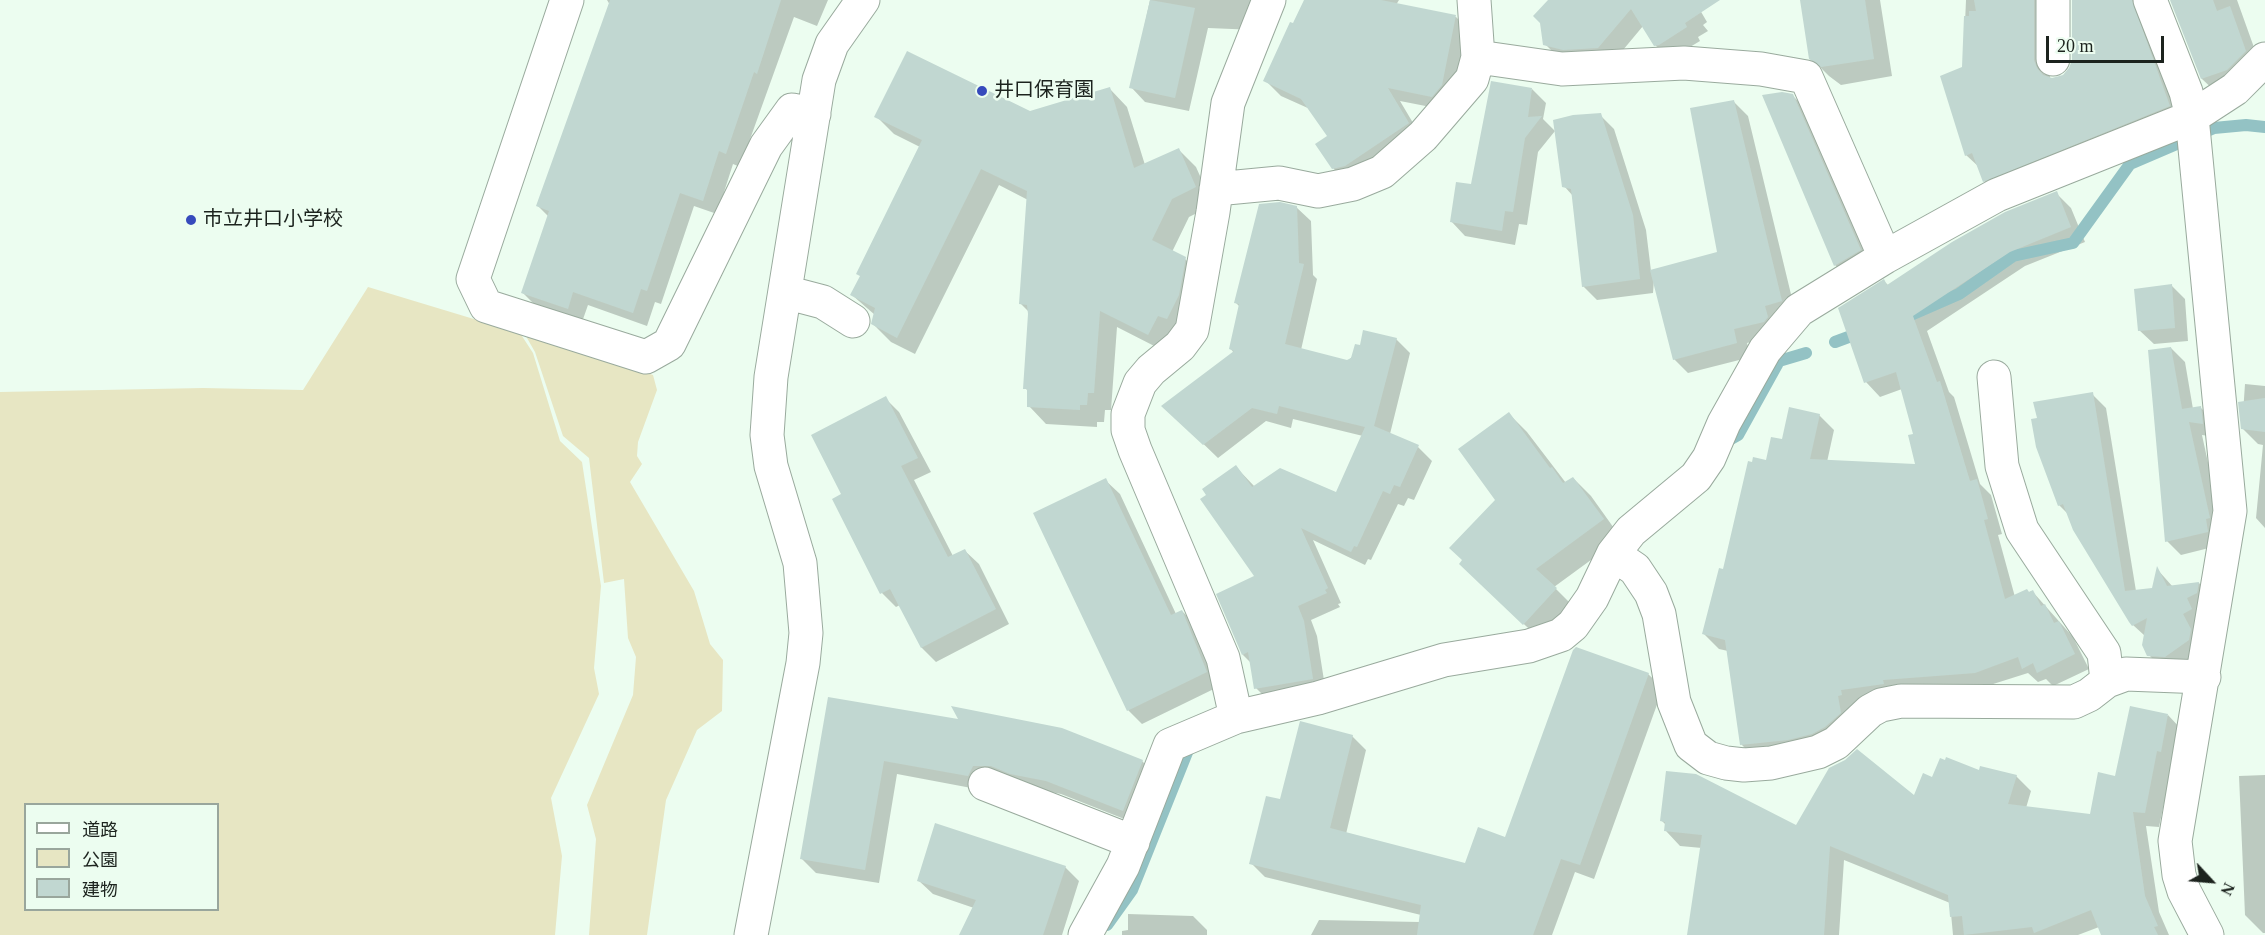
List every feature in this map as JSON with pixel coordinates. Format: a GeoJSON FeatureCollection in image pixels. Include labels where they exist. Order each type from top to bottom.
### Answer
{"type":"FeatureCollection","features":[{"type":"Feature","properties":{"kind":"street"},"geometry":{"type":"LineString","coordinates":[[567,0],[473,279],[486,306],[646,357],[669,344],[766,146],[792,110],[814,114]]}},
{"type":"Feature","properties":{"kind":"street"},"geometry":{"type":"LineString","coordinates":[[751,935],[803,663],[806,633],[800,564],[771,466],[767,435],[771,377],[814,114],[825,62],[832,44],[863,0]]}},
{"type":"Feature","properties":{"kind":"street"},"geometry":{"type":"LineString","coordinates":[[1236,717],[1223,658],[1128,430],[1128,414],[1140,383],[1151,370],[1180,346],[1192,330],[1228,103],[1269,0]]}},
{"type":"Feature","properties":{"kind":"street"},"geometry":{"type":"LineString","coordinates":[[1216,189],[1279,183],[1318,191],[1353,184],[1382,172],[1422,136],[1472,79],[1478,57],[1474,0]]}},
{"type":"Feature","properties":{"kind":"street"},"geometry":{"type":"LineString","coordinates":[[2052,59],[2053,0]]}},
{"type":"Feature","properties":{"kind":"street"},"geometry":{"type":"LineString","coordinates":[[2150,0],[2186,92],[2193,130],[2230,511],[2175,841],[2179,875],[2207,935]]}},
{"type":"Feature","properties":{"kind":"street"},"geometry":{"type":"LineString","coordinates":[[1478,57],[1562,69],[1684,63],[1761,69],[1806,77],[1885,257]]}},
{"type":"Feature","properties":{"kind":"street"},"geometry":{"type":"LineString","coordinates":[[1085,935],[1123,866],[1170,746],[1236,717],[1318,698],[1444,660],[1546,642],[1573,625],[1592,598],[1613,555],[1631,531],[1696,477],[1709,458],[1750,374],[1782,328],[1798,310],[1885,257],[1997,195],[2193,130],[2265,59]]}},
{"type":"Feature","properties":{"kind":"street"},"geometry":{"type":"LineString","coordinates":[[785,292],[822,302],[853,321]]}},
{"type":"Feature","properties":{"kind":"street"},"geometry":{"type":"LineString","coordinates":[[1994,377],[2002,465],[2022,530],[2104,653],[2107,681]]}},
{"type":"Feature","properties":{"kind":"street"},"geometry":{"type":"LineString","coordinates":[[1613,555],[1635,569],[1651,593],[1659,614],[1674,702],[1691,745],[1708,758],[1726,763],[1771,763],[1818,752],[1836,743],[1860,719],[1881,705],[1901,701],[2074,702],[2089,695],[2107,681],[2126,674],[2148,673],[2204,677]]}},
{"type":"Feature","properties":{"kind":"street"},"geometry":{"type":"LineString","coordinates":[[985,784],[1133,842]]}},
{"type":"Feature","properties":{"kind":"green space"},"geometry":{"type":"Polygon","coordinates":[[[368,287],[520,333],[533,353],[560,441],[582,462],[601,586],[594,668],[599,694],[551,798],[562,856],[555,935],[0,935],[0,392],[203,388],[303,390],[368,287]]]}},
{"type":"Feature","properties":{"kind":"green space"},"geometry":{"type":"Polygon","coordinates":[[[523,331],[653,375],[657,390],[638,442],[637,456],[642,464],[630,482],[694,591],[710,644],[723,660],[722,711],[697,730],[666,800],[647,935],[589,935],[596,839],[587,805],[633,695],[636,657],[628,638],[624,579],[604,583],[589,458],[563,436],[535,352],[523,331]]]}},
{"type":"Feature","properties":{"kind":"building"},"geometry":{"type":"Polygon","coordinates":[[[610,0],[781,0],[757,74],[754,72],[726,154],[719,151],[703,201],[680,193],[647,291],[641,289],[633,313],[573,292],[568,309],[521,293],[549,211],[536,206],[610,0]]]}},
{"type":"Feature","properties":{"kind":"building"},"geometry":{"type":"Polygon","coordinates":[[[1150,0],[1195,8],[1175,98],[1129,88],[1150,0]]]}},
{"type":"Feature","properties":{"kind":"building"},"geometry":{"type":"Polygon","coordinates":[[[1304,0],[1381,0],[1456,15],[1442,85],[1432,97],[1388,88],[1409,123],[1345,166],[1332,169],[1315,144],[1327,136],[1301,99],[1263,81],[1290,22],[1293,23],[1304,0]]]}},
{"type":"Feature","properties":{"kind":"building"},"geometry":{"type":"Polygon","coordinates":[[[1548,0],[1720,0],[1685,23],[1687,27],[1659,45],[1654,46],[1631,9],[1598,48],[1563,50],[1543,45],[1540,23],[1533,16],[1548,0]]]}},
{"type":"Feature","properties":{"kind":"building"},"geometry":{"type":"Polygon","coordinates":[[[1800,0],[1865,0],[1874,59],[1821,67],[1809,59],[1800,0]]]}},
{"type":"Feature","properties":{"kind":"building"},"geometry":{"type":"Polygon","coordinates":[[[1974,0],[2034,0],[2034,60],[2043,75],[2052,78],[2063,75],[2072,60],[2072,0],[2132,0],[2170,106],[1983,182],[1972,153],[1965,156],[1940,76],[1962,67],[1964,16],[1969,16],[1969,11],[1976,11],[1974,0]]]}},
{"type":"Feature","properties":{"kind":"building"},"geometry":{"type":"Polygon","coordinates":[[[2170,0],[2213,0],[2217,11],[2230,6],[2246,51],[2227,70],[2201,79],[2170,0]]]}},
{"type":"Feature","properties":{"kind":"building"},"geometry":{"type":"Polygon","coordinates":[[[907,51],[1030,111],[1110,87],[1134,168],[1179,148],[1196,187],[1172,199],[1152,240],[1186,257],[1179,295],[1167,319],[1158,316],[1148,335],[1100,311],[1094,393],[1088,393],[1087,405],[1080,405],[1080,410],[1027,407],[1027,389],[1023,389],[1028,314],[1027,305],[1019,304],[1027,191],[981,169],[897,338],[871,324],[875,308],[850,295],[860,276],[856,274],[922,140],[874,117],[907,51]]]}},
{"type":"Feature","properties":{"kind":"building"},"geometry":{"type":"Polygon","coordinates":[[[1491,81],[1532,88],[1528,117],[1542,116],[1525,138],[1513,212],[1505,211],[1502,231],[1450,222],[1456,182],[1471,184],[1491,81]]]}},
{"type":"Feature","properties":{"kind":"building"},"geometry":{"type":"Polygon","coordinates":[[[1782,92],[1793,94],[1861,250],[1834,266],[1762,95],[1782,92]]]}},
{"type":"Feature","properties":{"kind":"building"},"geometry":{"type":"Polygon","coordinates":[[[1734,100],[1782,301],[1765,306],[1768,317],[1764,322],[1734,329],[1737,343],[1673,360],[1650,270],[1717,252],[1690,108],[1734,100]]]}},
{"type":"Feature","properties":{"kind":"building"},"geometry":{"type":"Polygon","coordinates":[[[1601,113],[1633,215],[1640,279],[1582,287],[1571,189],[1562,187],[1553,120],[1573,115],[1601,113]]]}},
{"type":"Feature","properties":{"kind":"building"},"geometry":{"type":"Polygon","coordinates":[[[2057,191],[2071,227],[2010,252],[1913,316],[1937,382],[1940,381],[1970,481],[1977,479],[1988,519],[1984,520],[2005,599],[2027,589],[2029,592],[2033,590],[2041,606],[2045,604],[2054,623],[2059,621],[2075,654],[2037,673],[2033,663],[2022,669],[2018,657],[1975,673],[1883,680],[1884,684],[1841,690],[1842,695],[1838,696],[1841,713],[1825,727],[1812,734],[1788,740],[1740,745],[1725,640],[1702,634],[1719,568],[1723,569],[1748,461],[1752,462],[1753,457],[1766,460],[1771,437],[1782,439],[1789,407],[1820,414],[1810,459],[1915,464],[1908,435],[1913,434],[1896,372],[1864,383],[1838,308],[1884,279],[1887,285],[1952,242],[2005,212],[2057,191]]]}},
{"type":"Feature","properties":{"kind":"building"},"geometry":{"type":"Polygon","coordinates":[[[1280,202],[1297,206],[1299,263],[1304,264],[1285,344],[1347,360],[1351,358],[1355,344],[1360,345],[1363,330],[1397,338],[1374,426],[1419,445],[1400,487],[1394,485],[1390,494],[1383,491],[1357,547],[1354,546],[1351,552],[1301,528],[1328,588],[1325,590],[1327,593],[1298,606],[1304,621],[1313,679],[1254,689],[1248,652],[1242,655],[1216,594],[1254,576],[1200,499],[1206,495],[1202,489],[1236,465],[1252,487],[1280,468],[1336,492],[1365,427],[1279,406],[1277,414],[1252,408],[1203,445],[1161,406],[1234,351],[1229,349],[1239,304],[1234,303],[1259,204],[1280,202]]]}},
{"type":"Feature","properties":{"kind":"building"},"geometry":{"type":"Polygon","coordinates":[[[2172,284],[2175,328],[2138,331],[2134,289],[2172,284]]]}},
{"type":"Feature","properties":{"kind":"building"},"geometry":{"type":"Polygon","coordinates":[[[2171,347],[2182,409],[2201,406],[2203,424],[2189,422],[2210,518],[2206,519],[2208,532],[2165,542],[2148,350],[2171,347]]]}},
{"type":"Feature","properties":{"kind":"building"},"geometry":{"type":"Polygon","coordinates":[[[2093,392],[2125,591],[2152,588],[2157,566],[2167,586],[2199,582],[2197,593],[2187,598],[2192,609],[2183,614],[2191,629],[2189,640],[2165,657],[2147,656],[2142,645],[2147,618],[2132,626],[2129,622],[2073,530],[2063,504],[2058,506],[2036,447],[2031,419],[2037,418],[2033,402],[2093,392]]]}},
{"type":"Feature","properties":{"kind":"building"},"geometry":{"type":"Polygon","coordinates":[[[886,396],[918,458],[901,466],[948,557],[965,549],[996,609],[921,648],[890,589],[880,594],[832,499],[841,494],[811,435],[886,396]]]}},
{"type":"Feature","properties":{"kind":"building"},"geometry":{"type":"Polygon","coordinates":[[[2265,398],[2265,432],[2241,429],[2238,402],[2265,398]]]}},
{"type":"Feature","properties":{"kind":"building"},"geometry":{"type":"Polygon","coordinates":[[[1509,412],[1563,483],[1573,477],[1604,519],[1536,569],[1557,588],[1523,625],[1459,564],[1462,560],[1449,548],[1495,500],[1458,449],[1509,412]]]}},
{"type":"Feature","properties":{"kind":"building"},"geometry":{"type":"Polygon","coordinates":[[[1106,478],[1171,615],[1182,610],[1207,672],[1127,711],[1033,513],[1106,478]]]}},
{"type":"Feature","properties":{"kind":"building"},"geometry":{"type":"Polygon","coordinates":[[[1576,647],[1649,673],[1580,865],[1561,859],[1533,935],[1417,935],[1421,905],[1249,864],[1266,796],[1280,799],[1300,721],[1353,735],[1330,828],[1465,863],[1478,827],[1505,837],[1576,647]]]}},
{"type":"Feature","properties":{"kind":"building"},"geometry":{"type":"Polygon","coordinates":[[[828,697],[958,719],[951,706],[1062,728],[1143,760],[1123,811],[1046,781],[1010,774],[991,766],[973,766],[968,776],[884,761],[865,870],[800,859],[828,697]]]}},
{"type":"Feature","properties":{"kind":"building"},"geometry":{"type":"Polygon","coordinates":[[[2130,706],[2168,714],[2161,752],[2157,751],[2145,813],[2133,812],[2145,896],[2158,926],[2154,927],[2158,935],[2101,935],[2091,910],[2034,933],[2032,927],[1964,935],[1962,916],[1950,917],[1948,895],[1830,846],[1824,935],[1687,935],[1702,835],[1664,831],[1665,822],[1660,821],[1666,771],[1696,774],[1796,825],[1829,768],[1845,760],[1857,749],[1914,795],[1923,773],[1932,777],[1940,758],[1945,760],[1946,757],[1979,770],[1980,766],[2017,775],[2008,804],[2090,814],[2098,772],[2115,776],[2130,706]]]}},
{"type":"Feature","properties":{"kind":"building"},"geometry":{"type":"Polygon","coordinates":[[[935,823],[1066,866],[1043,935],[959,935],[976,900],[917,881],[935,823]]]}},
{"type":"Feature","properties":{"kind":"waterway"},"geometry":{"type":"LineString","coordinates":[[1904,318],[1959,294],[2013,256],[2073,243],[2130,164],[2214,128],[2246,125],[2265,127]]}},
{"type":"Feature","properties":{"kind":"waterway"},"geometry":{"type":"LineString","coordinates":[[1835,342],[1862,332]]}},
{"type":"Feature","properties":{"kind":"waterway"},"geometry":{"type":"LineString","coordinates":[[1729,440],[1738,435],[1779,361],[1806,353]]}},
{"type":"Feature","properties":{"kind":"waterway"},"geometry":{"type":"LineString","coordinates":[[1107,925],[1132,890],[1188,750]]}},
{"type":"Feature","properties":{"kind":"place","name":"井口保育園"},"geometry":{"type":"Point","coordinates":[982,91]}},
{"type":"Feature","properties":{"kind":"place","name":"市立井口小学校"},"geometry":{"type":"Point","coordinates":[191,220]}}]}
